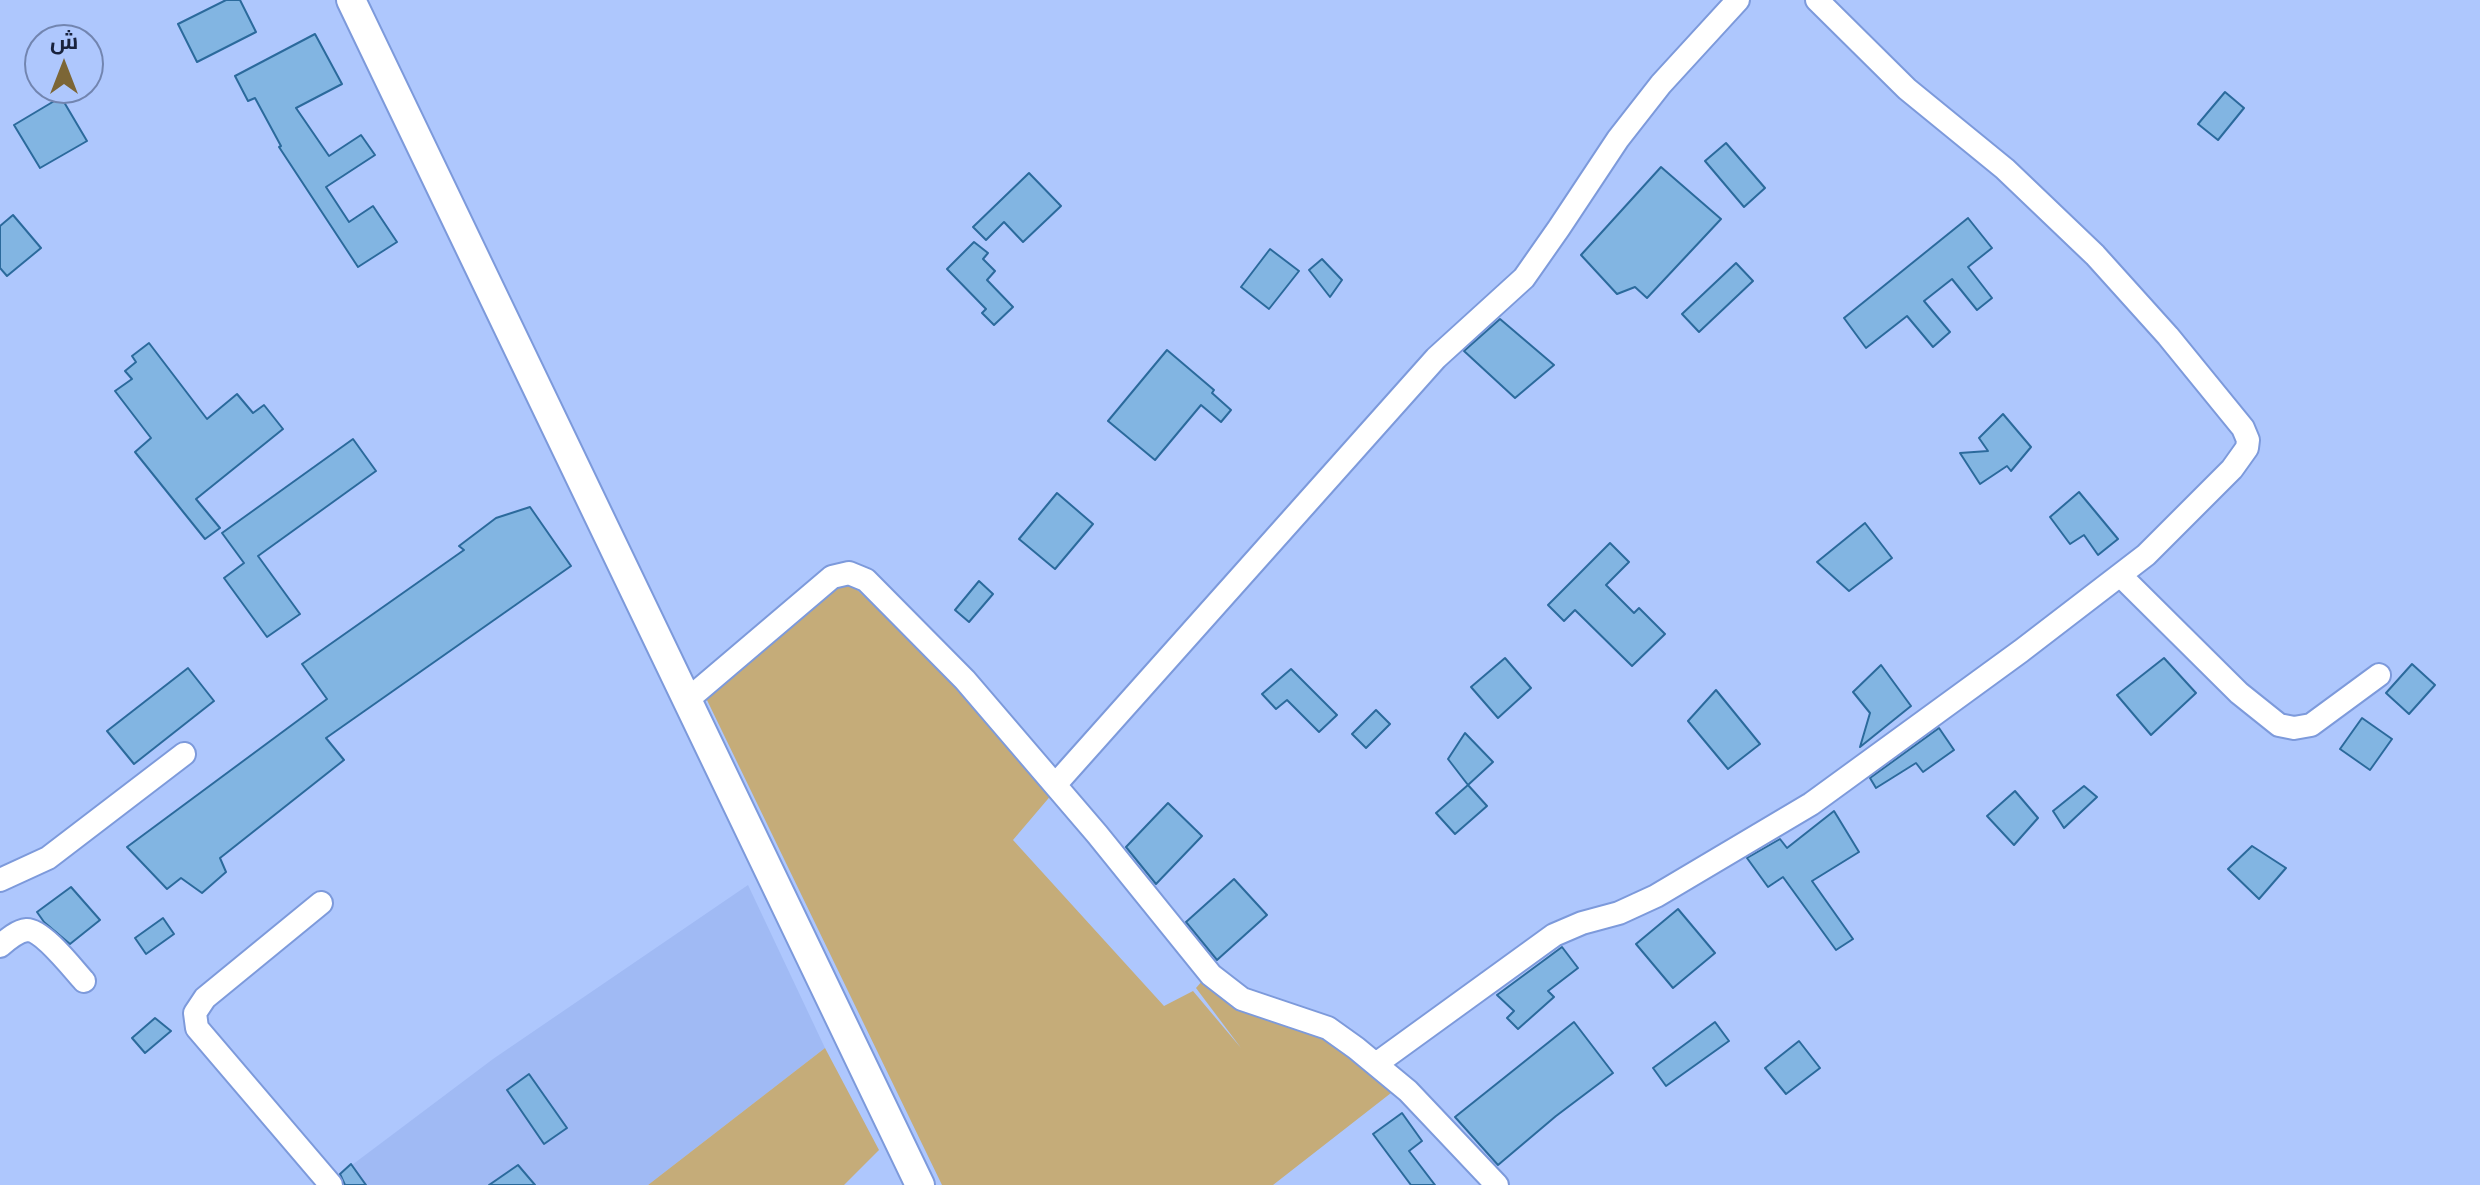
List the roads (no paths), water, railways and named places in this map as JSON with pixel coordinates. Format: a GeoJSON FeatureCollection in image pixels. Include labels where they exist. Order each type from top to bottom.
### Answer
{"type":"FeatureCollection","features":[{"type":"Feature","properties":{"kind":"street"},"geometry":{"type":"LineString","coordinates":[[351,0],[920,1185]]}},
{"type":"Feature","properties":{"kind":"street"},"geometry":{"type":"LineString","coordinates":[[1055,785],[1436,358],[1524,278],[1618,139],[1661,84],[1738,0]]}},
{"type":"Feature","properties":{"kind":"street"},"geometry":{"type":"LineString","coordinates":[[1376,1064],[1554,935],[1619,913],[1656,896],[1811,804],[2021,651],[2146,555],[2232,469],[2247,448],[2248,440],[2243,428],[2168,336],[2095,255],[2005,169],[1907,89],[1817,0]]}},
{"type":"Feature","properties":{"kind":"street"},"geometry":{"type":"LineString","coordinates":[[686,701],[832,577],[849,573],[866,580],[965,680],[1211,975],[1242,999],[1328,1028],[1408,1091],[1497,1185]]}},
{"type":"Feature","properties":{"kind":"street"},"geometry":{"type":"LineString","coordinates":[[2120,575],[2239,693],[2279,725],[2294,728],[2311,725],[2379,675]]}},
{"type":"Feature","properties":{"kind":"street"},"geometry":{"type":"LineString","coordinates":[[0,880],[48,858],[184,754]]}},
{"type":"Feature","properties":{"kind":"street"},"geometry":{"type":"LineString","coordinates":[[321,903],[205,998],[195,1013],[197,1028],[331,1185]]}},
{"type":"Feature","properties":{"kind":"street"},"geometry":{"type":"LineString","coordinates":[[0,946],[24,930],[34,931],[84,981]]}}]}
